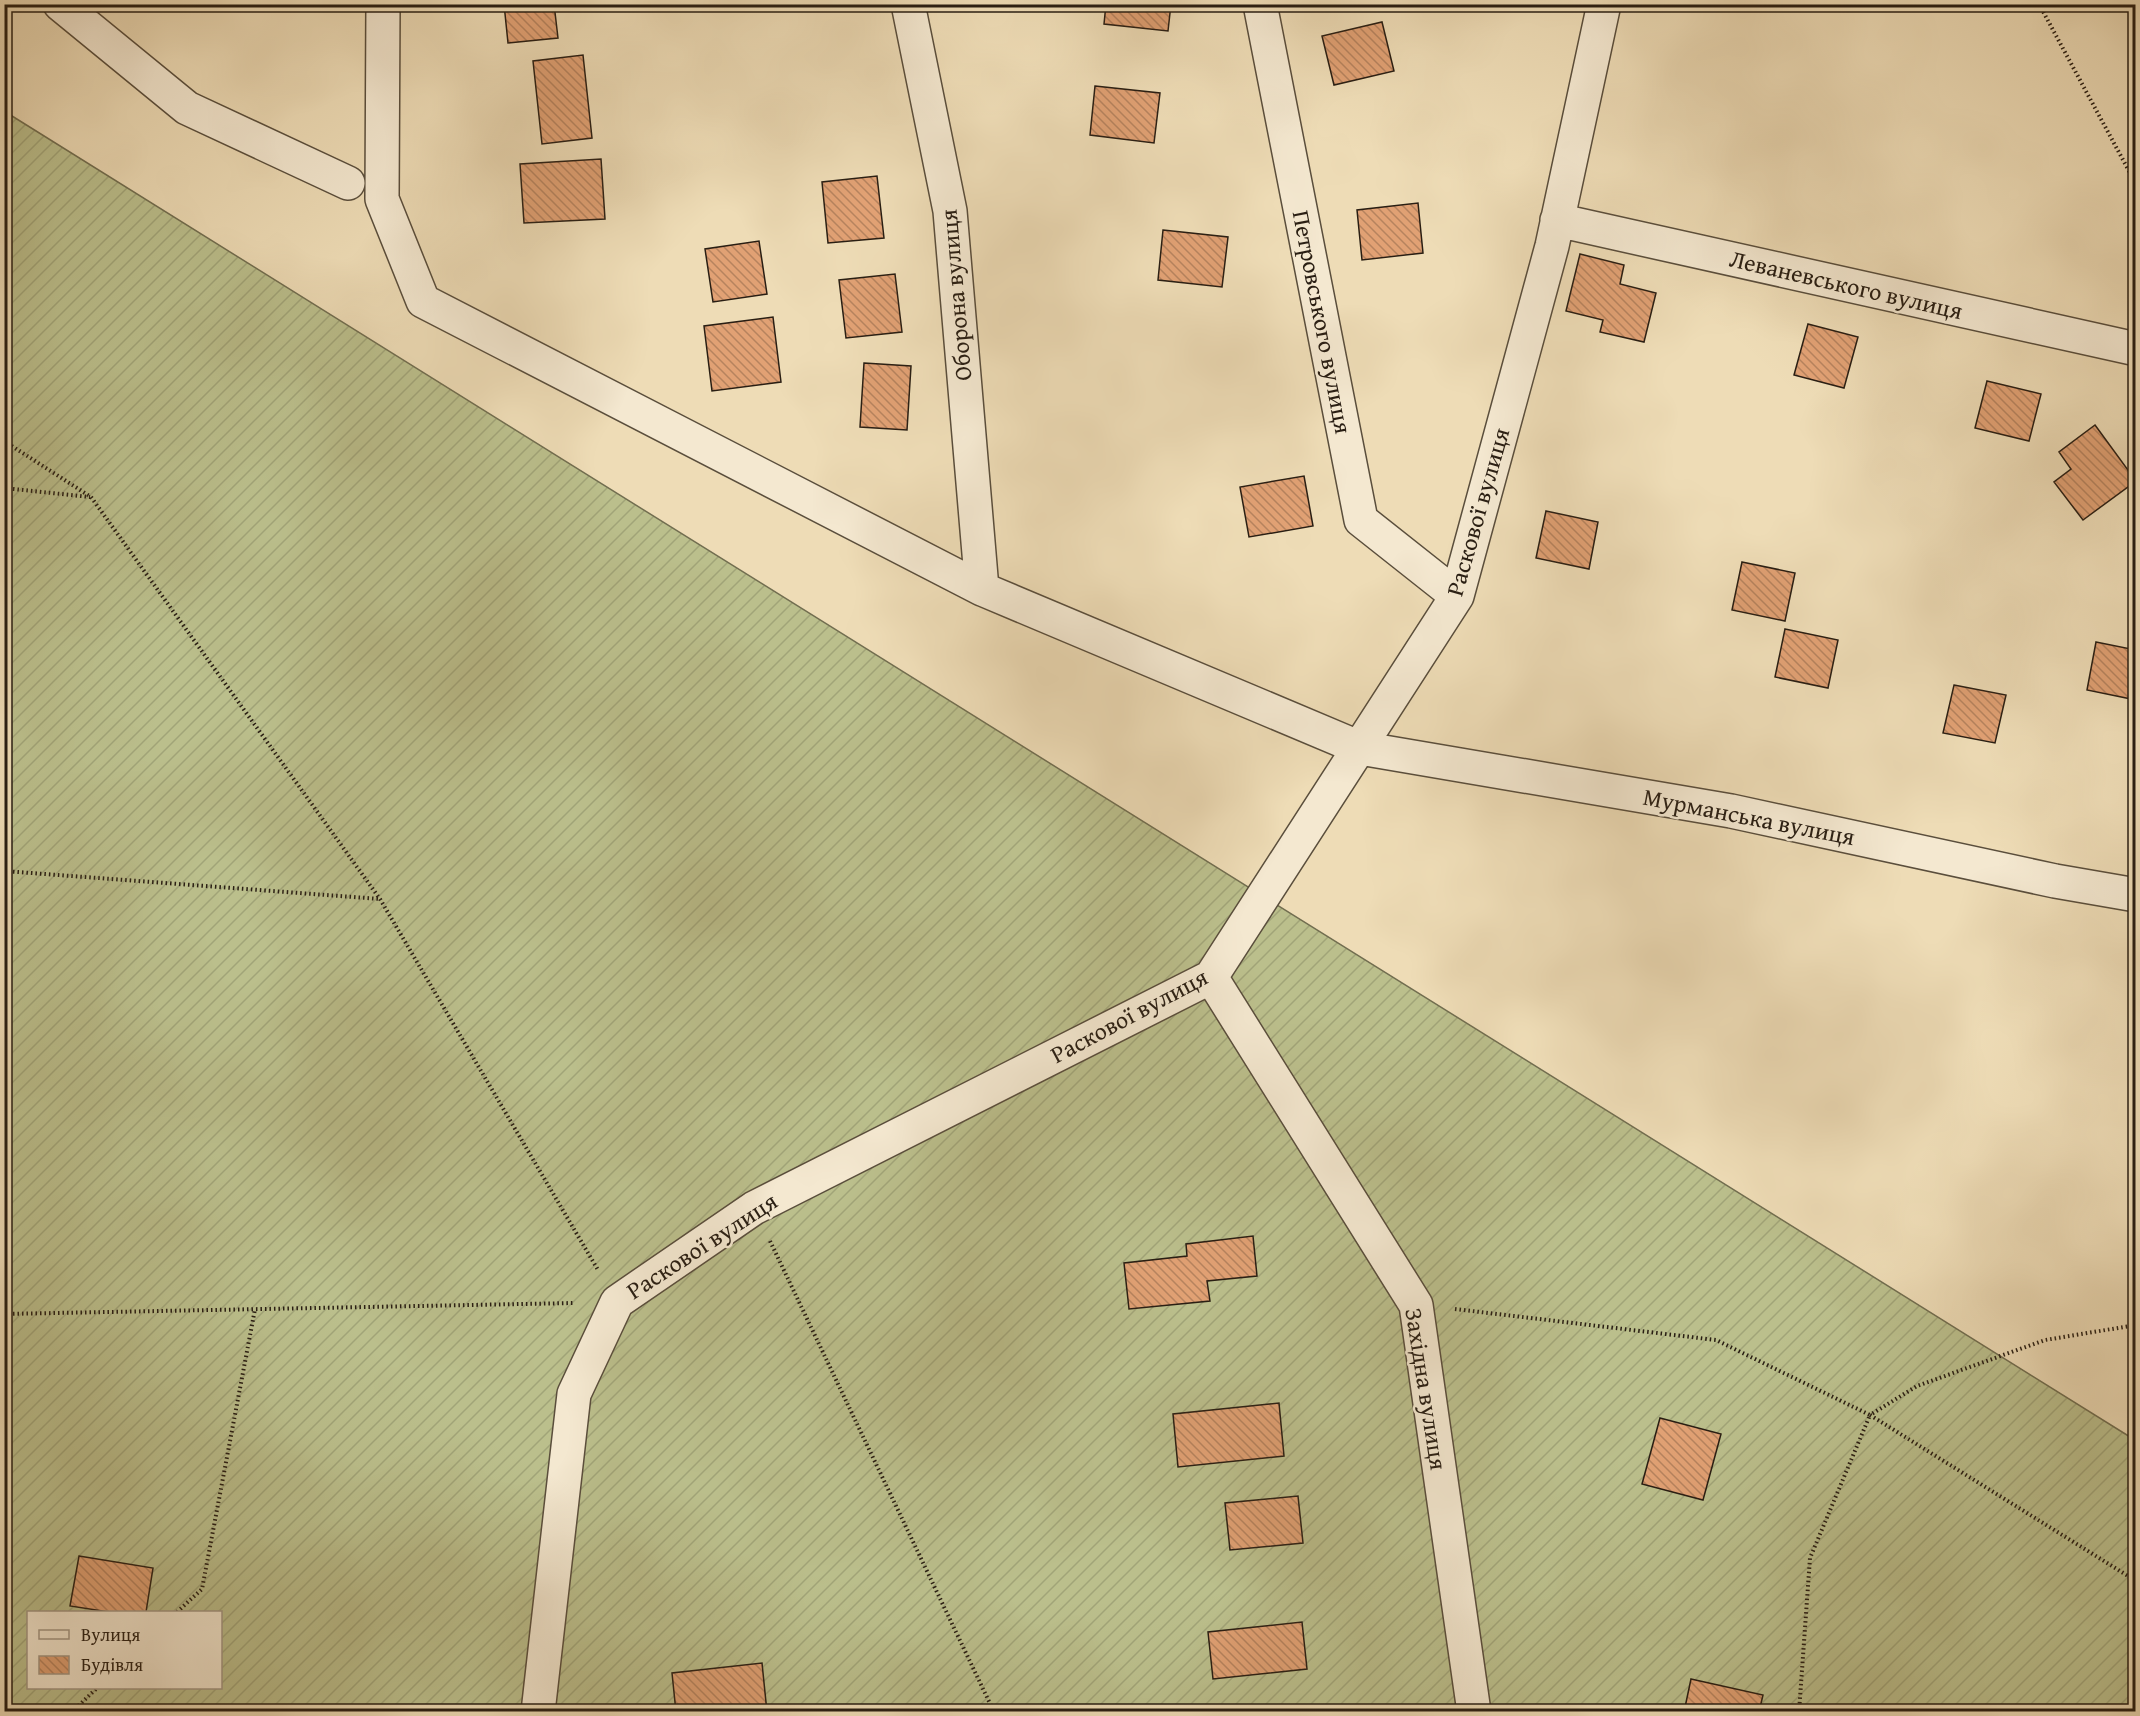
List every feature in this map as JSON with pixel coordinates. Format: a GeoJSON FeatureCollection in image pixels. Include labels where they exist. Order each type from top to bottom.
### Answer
{"type":"FeatureCollection","features":[{"type":"Feature","properties":{"kind":"street"},"geometry":{"type":"LineString","coordinates":[[60,4],[187,108],[348,183]]}},
{"type":"Feature","properties":{"kind":"street","name":"Мурманська вулиця"},"geometry":{"type":"LineString","coordinates":[[383,4],[382,199],[423,301],[982,589],[1360,748],[1731,811],[2055,881],[2136,895]]}},
{"type":"Feature","properties":{"kind":"street","name":"Оборона вулиця"},"geometry":{"type":"LineString","coordinates":[[908,4],[950,211],[982,589]]}},
{"type":"Feature","properties":{"kind":"street","name":"Петровського вулиця"},"geometry":{"type":"LineString","coordinates":[[1260,4],[1361,520],[1457,596]]}},
{"type":"Feature","properties":{"kind":"street","name":"Раскової вулиця"},"geometry":{"type":"LineString","coordinates":[[538,1712],[574,1394],[617,1302],[754,1208],[1211,978],[1457,596],[1557,220],[1604,4]]}},
{"type":"Feature","properties":{"kind":"street","name":"Леваневського вулиця"},"geometry":{"type":"LineString","coordinates":[[1557,220],[2136,350]]}},
{"type":"Feature","properties":{"kind":"street","name":"Західна вулиця"},"geometry":{"type":"LineString","coordinates":[[1211,978],[1416,1305],[1474,1712]]}},
{"type":"Feature","properties":{"kind":"path"},"geometry":{"type":"LineString","coordinates":[[2039,4],[2136,184]]}},
{"type":"Feature","properties":{"kind":"path"},"geometry":{"type":"LineString","coordinates":[[4,441],[91,497],[380,899],[617,1302],[4,1314]]}},
{"type":"Feature","properties":{"kind":"path"},"geometry":{"type":"LineString","coordinates":[[4,488],[91,497]]}},
{"type":"Feature","properties":{"kind":"path"},"geometry":{"type":"LineString","coordinates":[[4,871],[380,899]]}},
{"type":"Feature","properties":{"kind":"path"},"geometry":{"type":"LineString","coordinates":[[754,1208],[994,1712]]}},
{"type":"Feature","properties":{"kind":"path"},"geometry":{"type":"LineString","coordinates":[[1416,1305],[1716,1340],[1870,1415],[2136,1581]]}},
{"type":"Feature","properties":{"kind":"path"},"geometry":{"type":"LineString","coordinates":[[178,1611],[202,1589],[255,1309]]}},
{"type":"Feature","properties":{"kind":"path"},"geometry":{"type":"LineString","coordinates":[[1799,1712],[1810,1558],[1870,1415],[1917,1386],[2044,1340],[2136,1325]]}},
{"type":"Feature","properties":{"kind":"path"},"geometry":{"type":"LineString","coordinates":[[72,1712],[96,1689]]}},
{"type":"Feature","properties":{"kind":"green space"},"geometry":{"type":"Polygon","coordinates":[[[4,111],[2135,1440],[2135,1711],[5,1711],[4,111]]]}},
{"type":"Feature","properties":{"kind":"building"},"geometry":{"type":"Polygon","coordinates":[[[504,4],[554,4],[558,38],[508,43],[504,4]]]}},
{"type":"Feature","properties":{"kind":"building"},"geometry":{"type":"Polygon","coordinates":[[[1106,4],[1171,4],[1168,31],[1104,24],[1106,4]]]}},
{"type":"Feature","properties":{"kind":"building"},"geometry":{"type":"Polygon","coordinates":[[[1382,22],[1394,71],[1334,85],[1322,36],[1382,22]]]}},
{"type":"Feature","properties":{"kind":"building"},"geometry":{"type":"Polygon","coordinates":[[[583,55],[592,138],[542,144],[533,61],[583,55]]]}},
{"type":"Feature","properties":{"kind":"building"},"geometry":{"type":"Polygon","coordinates":[[[1095,86],[1160,93],[1154,143],[1090,135],[1095,86]]]}},
{"type":"Feature","properties":{"kind":"building"},"geometry":{"type":"Polygon","coordinates":[[[601,159],[605,219],[524,223],[520,164],[601,159]]]}},
{"type":"Feature","properties":{"kind":"building"},"geometry":{"type":"Polygon","coordinates":[[[877,176],[884,238],[828,243],[822,182],[877,176]]]}},
{"type":"Feature","properties":{"kind":"building"},"geometry":{"type":"Polygon","coordinates":[[[1418,203],[1423,253],[1362,260],[1357,210],[1418,203]]]}},
{"type":"Feature","properties":{"kind":"building"},"geometry":{"type":"Polygon","coordinates":[[[1163,230],[1228,237],[1222,287],[1158,280],[1163,230]]]}},
{"type":"Feature","properties":{"kind":"building"},"geometry":{"type":"Polygon","coordinates":[[[759,241],[767,294],[713,302],[705,249],[759,241]]]}},
{"type":"Feature","properties":{"kind":"building"},"geometry":{"type":"Polygon","coordinates":[[[1580,254],[1624,265],[1620,284],[1656,293],[1644,342],[1600,332],[1603,320],[1566,311],[1580,254]]]}},
{"type":"Feature","properties":{"kind":"building"},"geometry":{"type":"Polygon","coordinates":[[[895,274],[902,332],[846,338],[839,280],[895,274]]]}},
{"type":"Feature","properties":{"kind":"building"},"geometry":{"type":"Polygon","coordinates":[[[773,317],[781,382],[712,391],[704,326],[773,317]]]}},
{"type":"Feature","properties":{"kind":"building"},"geometry":{"type":"Polygon","coordinates":[[[1808,324],[1858,337],[1844,388],[1794,375],[1808,324]]]}},
{"type":"Feature","properties":{"kind":"building"},"geometry":{"type":"Polygon","coordinates":[[[864,363],[911,366],[907,430],[860,427],[864,363]]]}},
{"type":"Feature","properties":{"kind":"building"},"geometry":{"type":"Polygon","coordinates":[[[1987,381],[2041,394],[2029,441],[1975,428],[1987,381]]]}},
{"type":"Feature","properties":{"kind":"building"},"geometry":{"type":"Polygon","coordinates":[[[2095,425],[2136,481],[2083,520],[2054,482],[2071,469],[2059,452],[2095,425]]]}},
{"type":"Feature","properties":{"kind":"building"},"geometry":{"type":"Polygon","coordinates":[[[1304,476],[1313,526],[1249,537],[1240,487],[1304,476]]]}},
{"type":"Feature","properties":{"kind":"building"},"geometry":{"type":"Polygon","coordinates":[[[1546,511],[1598,522],[1589,569],[1536,558],[1546,511]]]}},
{"type":"Feature","properties":{"kind":"building"},"geometry":{"type":"Polygon","coordinates":[[[1742,562],[1795,573],[1785,621],[1732,610],[1742,562]]]}},
{"type":"Feature","properties":{"kind":"building"},"geometry":{"type":"Polygon","coordinates":[[[1785,629],[1838,640],[1828,688],[1775,677],[1785,629]]]}},
{"type":"Feature","properties":{"kind":"building"},"geometry":{"type":"Polygon","coordinates":[[[2096,642],[2136,650],[2136,700],[2087,690],[2096,642]]]}},
{"type":"Feature","properties":{"kind":"building"},"geometry":{"type":"Polygon","coordinates":[[[1954,685],[2006,695],[1995,743],[1943,733],[1954,685]]]}},
{"type":"Feature","properties":{"kind":"building"},"geometry":{"type":"Polygon","coordinates":[[[1253,1236],[1257,1276],[1207,1281],[1210,1301],[1129,1309],[1124,1263],[1187,1256],[1186,1244],[1253,1236]]]}},
{"type":"Feature","properties":{"kind":"building"},"geometry":{"type":"Polygon","coordinates":[[[1279,1403],[1284,1456],[1178,1467],[1173,1414],[1279,1403]]]}},
{"type":"Feature","properties":{"kind":"building"},"geometry":{"type":"Polygon","coordinates":[[[1660,1418],[1721,1434],[1703,1500],[1642,1484],[1660,1418]]]}},
{"type":"Feature","properties":{"kind":"building"},"geometry":{"type":"Polygon","coordinates":[[[1298,1496],[1303,1543],[1230,1550],[1225,1503],[1298,1496]]]}},
{"type":"Feature","properties":{"kind":"building"},"geometry":{"type":"Polygon","coordinates":[[[79,1556],[153,1568],[146,1611],[102,1611],[70,1606],[79,1556]]]}},
{"type":"Feature","properties":{"kind":"building"},"geometry":{"type":"Polygon","coordinates":[[[1302,1622],[1307,1669],[1213,1679],[1208,1632],[1302,1622]]]}},
{"type":"Feature","properties":{"kind":"building"},"geometry":{"type":"Polygon","coordinates":[[[762,1663],[767,1712],[676,1712],[672,1673],[762,1663]]]}},
{"type":"Feature","properties":{"kind":"building"},"geometry":{"type":"Polygon","coordinates":[[[1691,1679],[1763,1695],[1759,1712],[1684,1712],[1691,1679]]]}}]}
